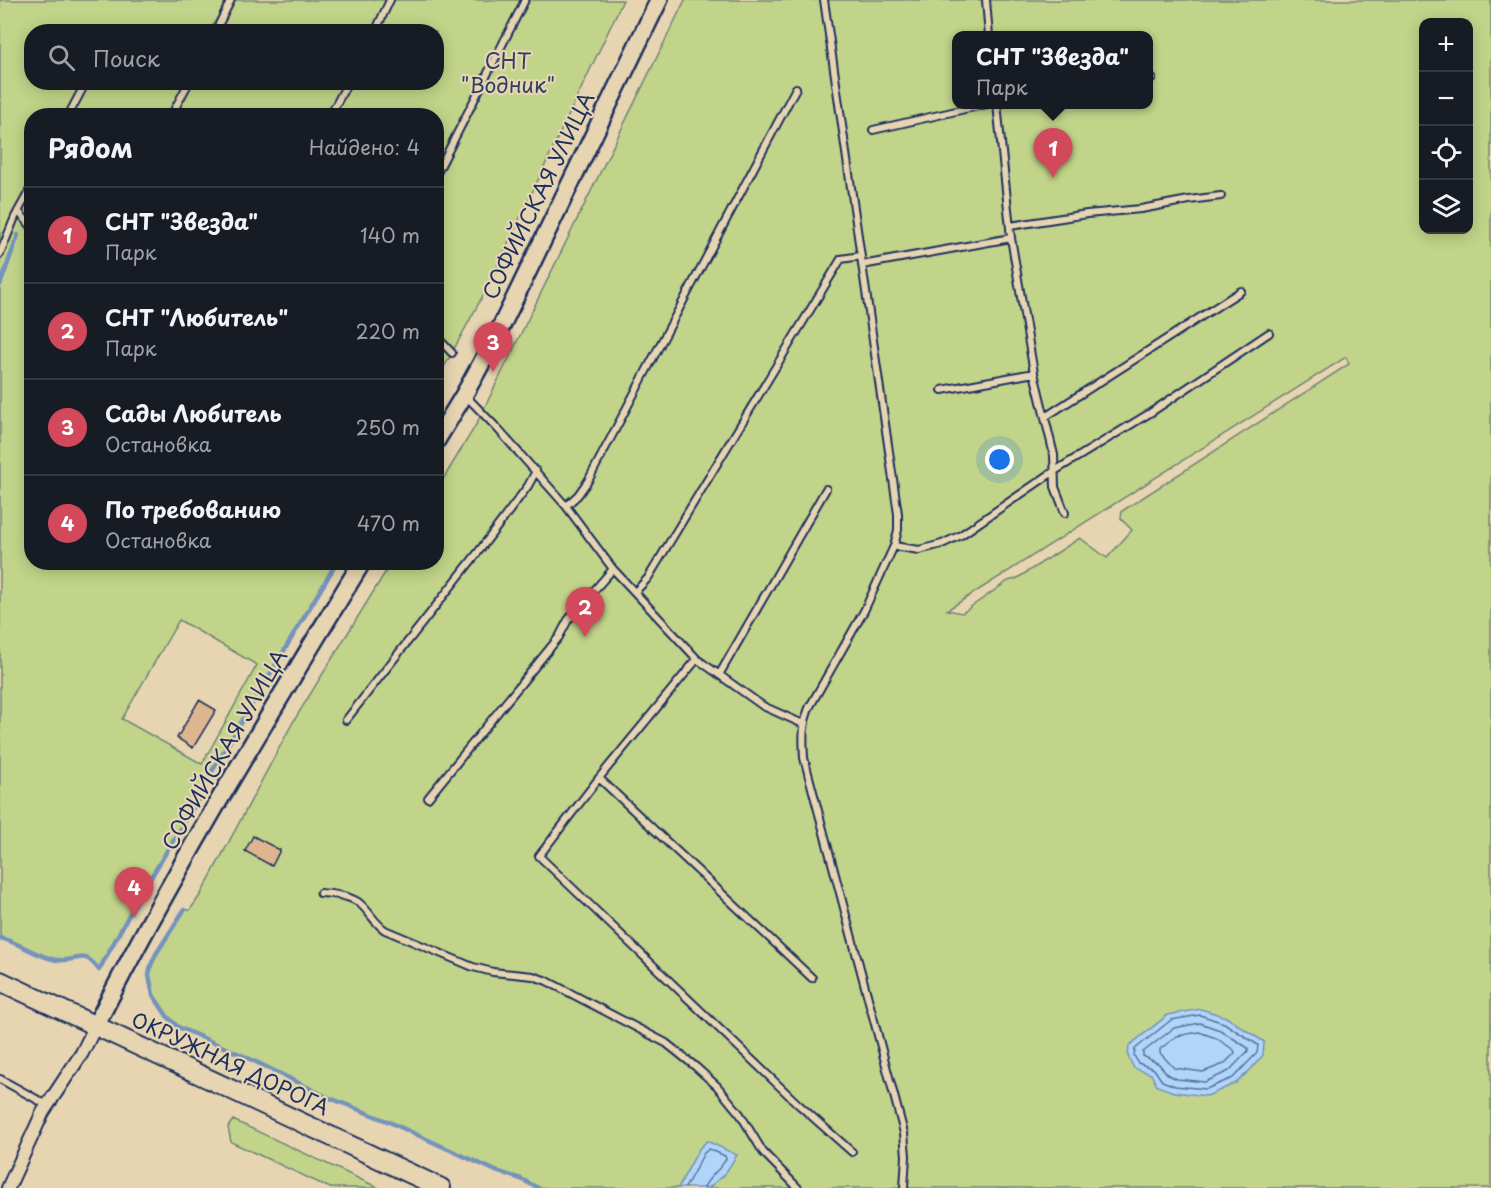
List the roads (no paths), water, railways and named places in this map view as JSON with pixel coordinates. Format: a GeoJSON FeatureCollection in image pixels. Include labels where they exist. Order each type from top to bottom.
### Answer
{"type":"FeatureCollection","features":[{"type":"Feature","properties":{"kind":"main road","name":"СОФИЙСКАЯ УЛИЦА"},"geometry":{"type":"LineString","coordinates":[[444,428],[498,333],[659,0]]}},
{"type":"Feature","properties":{"kind":"main road","name":"СОФИЙСКАЯ УЛИЦА"},"geometry":{"type":"LineString","coordinates":[[96,1025],[134,951],[260,730],[357,570]]}},
{"type":"Feature","properties":{"kind":"main road","name":"ОКРУЖНАЯ ДОРОГА"},"geometry":{"type":"LineString","coordinates":[[0,981],[441,1188]]}},
{"type":"Feature","properties":{"kind":"street"},"geometry":{"type":"LineString","coordinates":[[8,1188],[34,1130],[82,1053],[96,1025]]}},
{"type":"Feature","properties":{"kind":"lane"},"geometry":{"type":"LineString","coordinates":[[219,24],[231,0]]}},
{"type":"Feature","properties":{"kind":"lane"},"geometry":{"type":"LineString","coordinates":[[379,24],[390,0]]}},
{"type":"Feature","properties":{"kind":"lane"},"geometry":{"type":"LineString","coordinates":[[444,159],[525,0]]}},
{"type":"Feature","properties":{"kind":"lane"},"geometry":{"type":"LineString","coordinates":[[824,0],[898,514],[898,530],[894,546],[864,610],[809,708],[803,724],[804,758],[906,1144],[904,1188]]}},
{"type":"Feature","properties":{"kind":"lane"},"geometry":{"type":"LineString","coordinates":[[986,0],[989,31]]}},
{"type":"Feature","properties":{"kind":"lane"},"geometry":{"type":"LineString","coordinates":[[566,506],[588,481],[796,88]]}},
{"type":"Feature","properties":{"kind":"lane"},"geometry":{"type":"LineString","coordinates":[[72,108],[81,90]]}},
{"type":"Feature","properties":{"kind":"lane"},"geometry":{"type":"LineString","coordinates":[[175,108],[185,90]]}},
{"type":"Feature","properties":{"kind":"lane"},"geometry":{"type":"LineString","coordinates":[[334,108],[344,90]]}},
{"type":"Feature","properties":{"kind":"lane"},"geometry":{"type":"LineString","coordinates":[[873,130],[969,109]]}},
{"type":"Feature","properties":{"kind":"lane"},"geometry":{"type":"LineString","coordinates":[[997,109],[1011,238],[1034,373],[1054,455],[1055,487],[1065,513]]}},
{"type":"Feature","properties":{"kind":"lane"},"geometry":{"type":"LineString","coordinates":[[1010,226],[1221,196]]}},
{"type":"Feature","properties":{"kind":"lane"},"geometry":{"type":"LineString","coordinates":[[0,254],[24,200]]}},
{"type":"Feature","properties":{"kind":"lane"},"geometry":{"type":"LineString","coordinates":[[18,211],[24,218]]}},
{"type":"Feature","properties":{"kind":"lane"},"geometry":{"type":"LineString","coordinates":[[862,265],[1011,238]]}},
{"type":"Feature","properties":{"kind":"lane"},"geometry":{"type":"LineString","coordinates":[[635,592],[648,578],[841,258],[861,255]]}},
{"type":"Feature","properties":{"kind":"lane"},"geometry":{"type":"LineString","coordinates":[[1045,417],[1240,291]]}},
{"type":"Feature","properties":{"kind":"lane"},"geometry":{"type":"LineString","coordinates":[[894,546],[919,550],[951,540],[1053,472],[1150,413],[1269,333]]}},
{"type":"Feature","properties":{"kind":"lane"},"geometry":{"type":"LineString","coordinates":[[444,344],[452,353]]}},
{"type":"Feature","properties":{"kind":"lane"},"geometry":{"type":"LineString","coordinates":[[942,390],[1034,373]]}},
{"type":"Feature","properties":{"kind":"lane"},"geometry":{"type":"LineString","coordinates":[[464,395],[536,471],[566,506],[613,569],[697,659],[763,706],[803,724]]}},
{"type":"Feature","properties":{"kind":"lane"},"geometry":{"type":"LineString","coordinates":[[346,720],[479,552],[528,486],[536,471]]}},
{"type":"Feature","properties":{"kind":"lane"},"geometry":{"type":"LineString","coordinates":[[718,675],[826,489]]}},
{"type":"Feature","properties":{"kind":"lane"},"geometry":{"type":"LineString","coordinates":[[428,798],[559,637],[568,620],[613,569]]}},
{"type":"Feature","properties":{"kind":"lane"},"geometry":{"type":"LineString","coordinates":[[697,659],[599,778],[539,856],[798,1104],[852,1152]]}},
{"type":"Feature","properties":{"kind":"lane"},"geometry":{"type":"LineString","coordinates":[[599,778],[812,978]]}},
{"type":"Feature","properties":{"kind":"lane"},"geometry":{"type":"LineString","coordinates":[[320,893],[348,898],[359,903],[376,924],[385,930],[473,967],[493,972],[533,976],[547,981],[666,1043],[717,1086],[750,1127],[763,1152],[798,1188]]}},
{"type":"Feature","properties":{"kind":"lane"},"geometry":{"type":"LineString","coordinates":[[0,1079],[48,1105]]}},
{"type":"Feature","properties":{"kind":"water"},"geometry":{"type":"Polygon","coordinates":[[[1201,1009],[1226,1017],[1264,1042],[1263,1055],[1236,1083],[1207,1096],[1174,1092],[1157,1086],[1151,1074],[1134,1068],[1128,1056],[1129,1046],[1168,1015],[1201,1009]]]}},
{"type":"Feature","properties":{"kind":"water"},"geometry":{"type":"Polygon","coordinates":[[[707,1141],[737,1155],[724,1175],[708,1188],[678,1188],[699,1149],[707,1141]]]}},
{"type":"Feature","properties":{"kind":"waterway"},"geometry":{"type":"LineString","coordinates":[[0,285],[18,235]]}},
{"type":"Feature","properties":{"kind":"waterway"},"geometry":{"type":"LineString","coordinates":[[0,938],[51,959],[89,959],[99,970],[136,902],[202,793],[205,783],[332,570]]}},
{"type":"Feature","properties":{"kind":"waterway"},"geometry":{"type":"LineString","coordinates":[[184,910],[156,954],[149,975],[153,995],[167,1016],[178,1027],[325,1096],[538,1188]]}},
{"type":"Feature","properties":{"kind":"place","name":"СНТ \"Звезда\""},"geometry":{"type":"Point","coordinates":[1053,178]}},
{"type":"Feature","properties":{"kind":"place","name":"Сады Любитель"},"geometry":{"type":"Point","coordinates":[493,372]}},
{"type":"Feature","properties":{"kind":"place","name":"СНТ \"Любитель\""},"geometry":{"type":"Point","coordinates":[585,637]}},
{"type":"Feature","properties":{"kind":"place","name":"По требованию"},"geometry":{"type":"Point","coordinates":[134,917]}},
{"type":"Feature","properties":{"kind":"park label","name":"СНТ \"Водник\""},"geometry":{"type":"Point","coordinates":[508,74]}}]}
